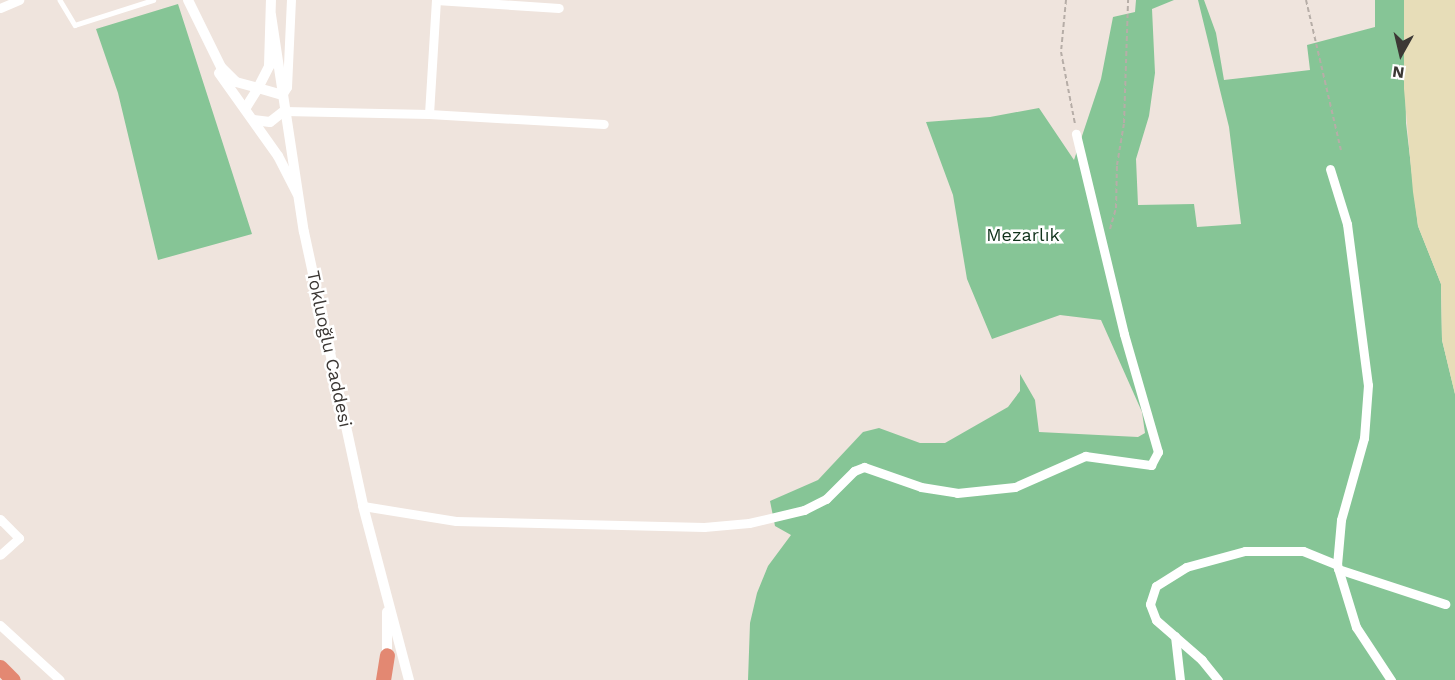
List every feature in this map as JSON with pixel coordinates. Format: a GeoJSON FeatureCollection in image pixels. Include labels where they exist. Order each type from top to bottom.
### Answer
{"type":"FeatureCollection","features":[{"type":"Feature","properties":{"kind":"highway"},"geometry":{"type":"LineString","coordinates":[[382,680],[387,655]]}},
{"type":"Feature","properties":{"kind":"highway"},"geometry":{"type":"LineString","coordinates":[[0,667],[13,680]]}},
{"type":"Feature","properties":{"kind":"street"},"geometry":{"type":"LineString","coordinates":[[0,8],[19,0]]}},
{"type":"Feature","properties":{"kind":"street"},"geometry":{"type":"LineString","coordinates":[[188,0],[218,71],[253,120],[298,195]]}},
{"type":"Feature","properties":{"kind":"street","name":"Tokluoğlu Caddesi"},"geometry":{"type":"LineString","coordinates":[[258,88],[269,66],[271,0]]}},
{"type":"Feature","properties":{"kind":"street"},"geometry":{"type":"LineString","coordinates":[[213,55],[236,82],[282,95],[287,87],[291,0]]}},
{"type":"Feature","properties":{"kind":"street"},"geometry":{"type":"LineString","coordinates":[[429,114],[436,0],[559,8]]}},
{"type":"Feature","properties":{"kind":"street","name":"Tokluoğlu Caddesi"},"geometry":{"type":"LineString","coordinates":[[271,15],[298,195],[363,506],[409,680]]}},
{"type":"Feature","properties":{"kind":"street"},"geometry":{"type":"LineString","coordinates":[[245,109],[258,88]]}},
{"type":"Feature","properties":{"kind":"street"},"geometry":{"type":"LineString","coordinates":[[253,120],[270,122],[284,111],[429,114],[604,124]]}},
{"type":"Feature","properties":{"kind":"street"},"geometry":{"type":"LineString","coordinates":[[363,506],[456,521],[704,526],[749,523],[804,510],[826,499],[854,471],[864,467],[927,489],[967,493],[1015,487],[1085,456],[1111,456],[1138,466],[1150,465],[1158,452],[1103,246],[1076,134]]}},
{"type":"Feature","properties":{"kind":"street"},"geometry":{"type":"LineString","coordinates":[[1330,169],[1347,224],[1368,385],[1364,438],[1341,520],[1338,567],[1356,627],[1390,680]]}},
{"type":"Feature","properties":{"kind":"street"},"geometry":{"type":"LineString","coordinates":[[0,519],[19,538],[0,555]]}},
{"type":"Feature","properties":{"kind":"street"},"geometry":{"type":"LineString","coordinates":[[1218,680],[1156,620],[1150,599],[1156,586],[1186,567],[1228,554],[1261,549],[1311,553],[1338,567],[1445,604]]}},
{"type":"Feature","properties":{"kind":"street"},"geometry":{"type":"LineString","coordinates":[[387,597],[387,680]]}},
{"type":"Feature","properties":{"kind":"street"},"geometry":{"type":"LineString","coordinates":[[0,625],[60,680]]}},
{"type":"Feature","properties":{"kind":"street"},"geometry":{"type":"LineString","coordinates":[[1175,636],[1180,680]]}},
{"type":"Feature","properties":{"kind":"lane"},"geometry":{"type":"LineString","coordinates":[[60,0],[75,25],[153,0]]}},
{"type":"Feature","properties":{"kind":"path"},"geometry":{"type":"LineString","coordinates":[[1066,0],[1061,52],[1076,134]]}},
{"type":"Feature","properties":{"kind":"path"},"geometry":{"type":"LineString","coordinates":[[1103,246],[1118,194],[1128,0]]}},
{"type":"Feature","properties":{"kind":"path"},"geometry":{"type":"LineString","coordinates":[[1306,0],[1341,150]]}},
{"type":"Feature","properties":{"kind":"green space","name":"Mezarlık"},"geometry":{"type":"Polygon","coordinates":[[[1136,0],[1174,0],[1152,9],[1155,73],[1149,116],[1136,159],[1138,205],[1194,204],[1197,227],[1241,224],[1229,127],[1198,0],[1204,0],[1216,33],[1224,80],[1310,70],[1307,45],[1375,27],[1375,0],[1404,0],[1406,123],[1418,226],[1441,284],[1442,340],[1455,394],[1455,680],[748,680],[750,623],[757,593],[768,566],[791,535],[775,526],[770,501],[818,480],[863,432],[879,428],[920,443],[945,443],[1008,407],[1020,391],[1020,374],[1035,400],[1039,432],[1138,437],[1145,433],[1142,412],[1101,320],[1060,315],[992,339],[967,279],[953,195],[926,122],[990,117],[1039,108],[1074,160],[1101,79],[1113,17],[1135,12],[1136,0]]]}},
{"type":"Feature","properties":{"kind":"green space"},"geometry":{"type":"Polygon","coordinates":[[[178,4],[252,234],[158,260],[118,93],[96,29],[178,4]]]}},
{"type":"Feature","properties":{"kind":"sand"},"geometry":{"type":"Polygon","coordinates":[[[1404,0],[1455,0],[1455,394],[1442,340],[1441,284],[1418,226],[1413,192],[1404,89],[1404,0]]]}}]}
